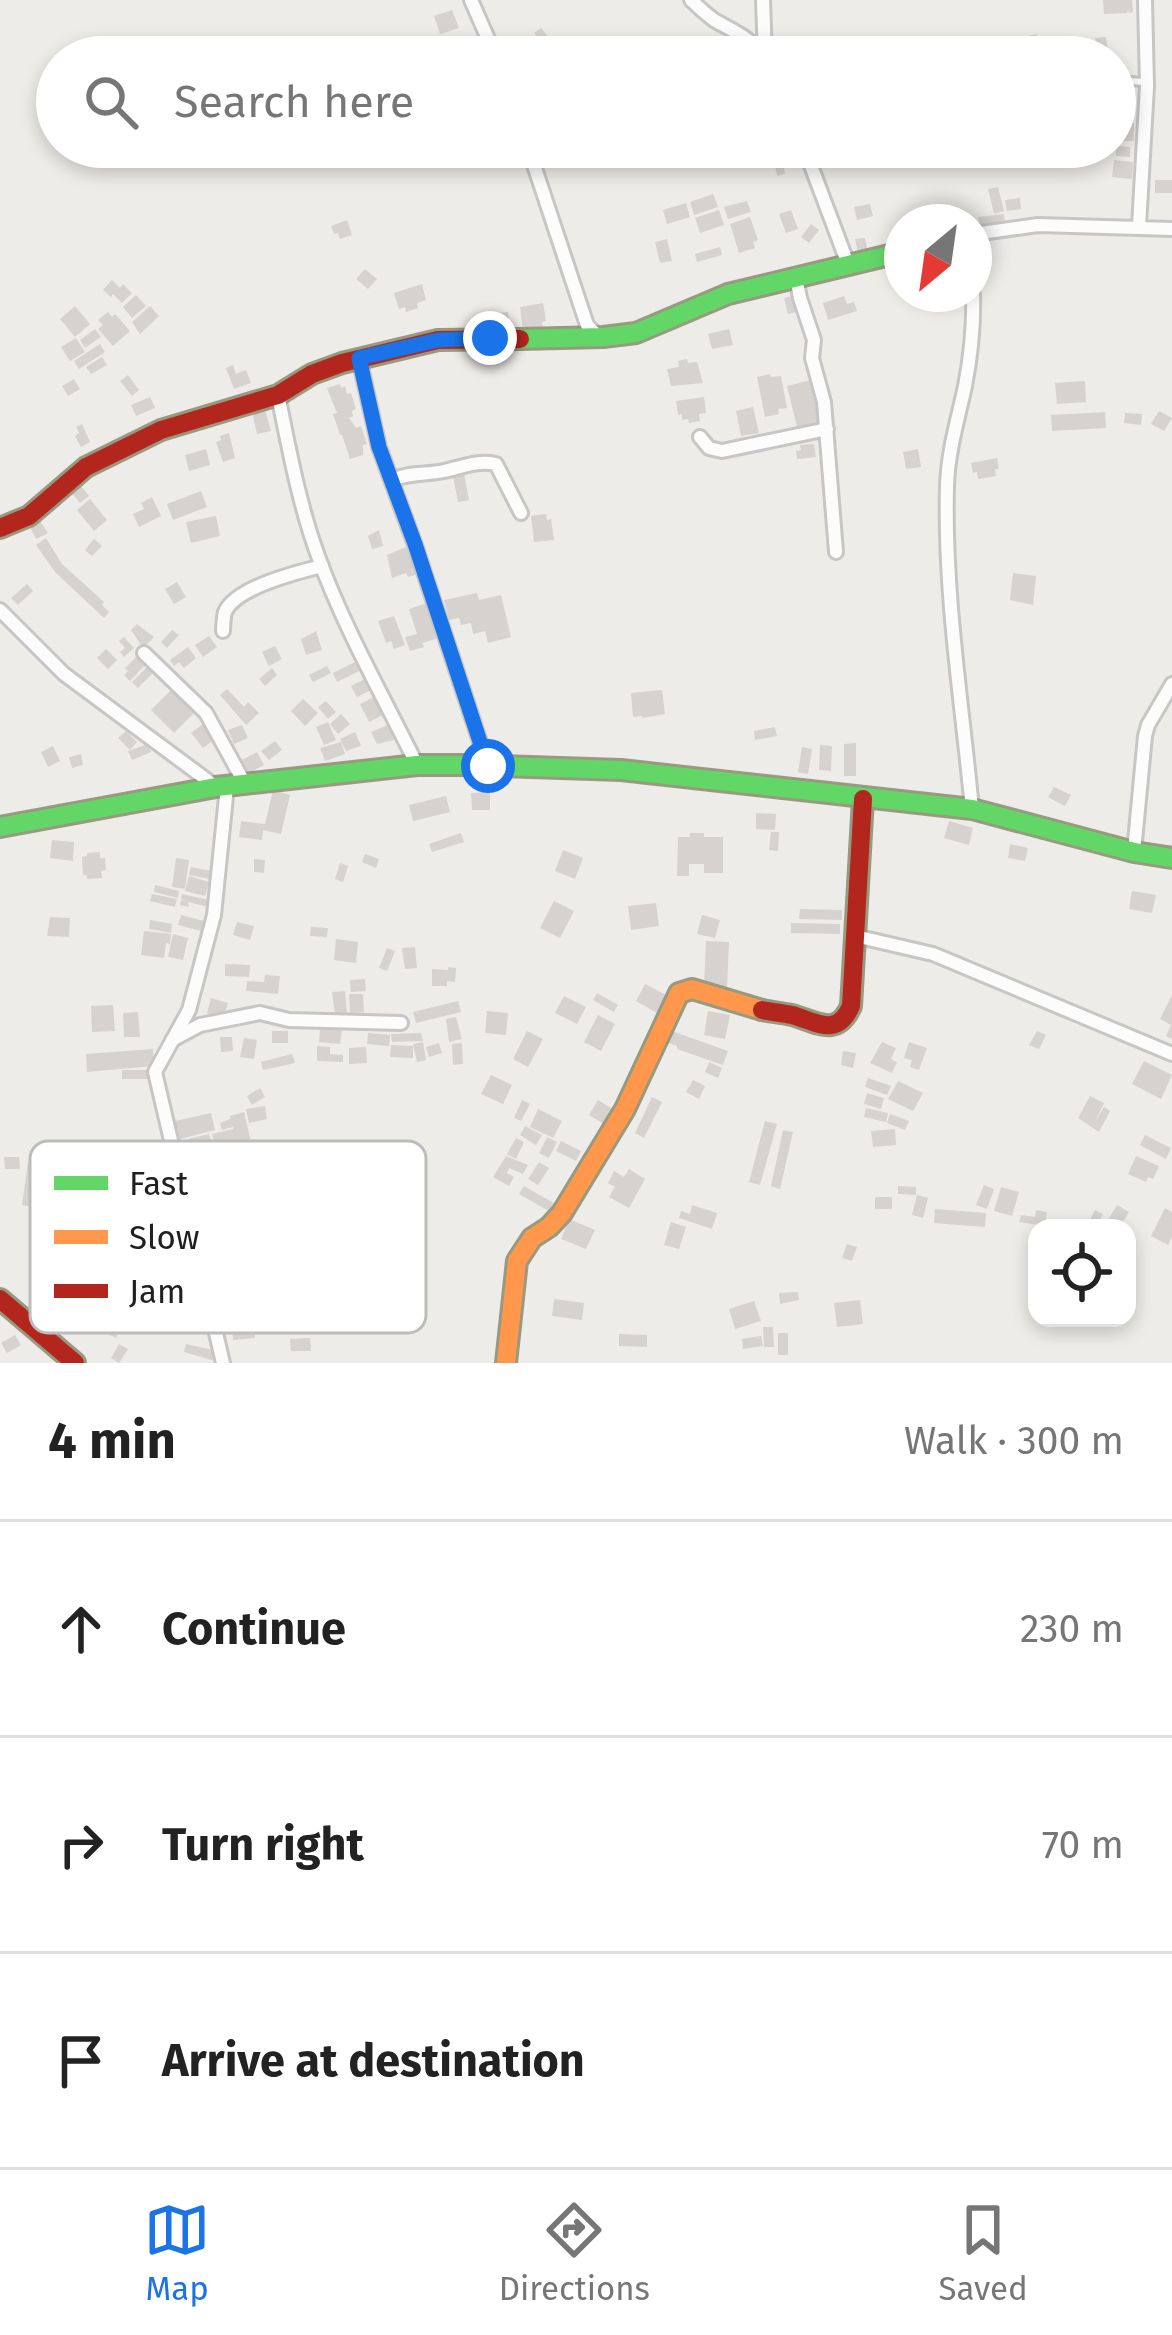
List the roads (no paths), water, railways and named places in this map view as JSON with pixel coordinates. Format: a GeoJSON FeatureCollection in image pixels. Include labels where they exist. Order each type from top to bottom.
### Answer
{"type":"FeatureCollection","features":[{"type":"Feature","properties":{"kind":"street"},"geometry":{"type":"LineString","coordinates":[[471,0],[487,36]]}},
{"type":"Feature","properties":{"kind":"street"},"geometry":{"type":"LineString","coordinates":[[691,0],[743,36]]}},
{"type":"Feature","properties":{"kind":"street"},"geometry":{"type":"LineString","coordinates":[[763,0],[764,36]]}},
{"type":"Feature","properties":{"kind":"street"},"geometry":{"type":"LineString","coordinates":[[1139,226],[1148,82],[1145,0]]}},
{"type":"Feature","properties":{"kind":"street"},"geometry":{"type":"LineString","coordinates":[[535,168],[586,325],[599,337],[636,333]]}},
{"type":"Feature","properties":{"kind":"street"},"geometry":{"type":"LineString","coordinates":[[812,168],[848,264]]}},
{"type":"Feature","properties":{"kind":"street"},"geometry":{"type":"LineString","coordinates":[[992,232],[1038,225],[1172,229]]}},
{"type":"Feature","properties":{"kind":"street"},"geometry":{"type":"LineString","coordinates":[[0,528],[29,516],[86,467],[161,430],[278,394],[313,374],[359,358],[438,340],[636,333],[728,294],[884,256]]}},
{"type":"Feature","properties":{"kind":"street"},"geometry":{"type":"LineString","coordinates":[[796,277],[814,340],[812,358],[824,402],[836,552]]}},
{"type":"Feature","properties":{"kind":"street"},"geometry":{"type":"LineString","coordinates":[[973,312],[974,334],[947,483],[950,602],[973,809]]}},
{"type":"Feature","properties":{"kind":"street"},"geometry":{"type":"LineString","coordinates":[[359,358],[372,423],[488,766]]}},
{"type":"Feature","properties":{"kind":"street"},"geometry":{"type":"LineString","coordinates":[[278,394],[294,476],[322,566],[417,764]]}},
{"type":"Feature","properties":{"kind":"street"},"geometry":{"type":"LineString","coordinates":[[700,437],[709,448],[722,451],[827,429]]}},
{"type":"Feature","properties":{"kind":"street"},"geometry":{"type":"LineString","coordinates":[[392,480],[407,473],[439,473],[482,461],[496,464],[521,513]]}},
{"type":"Feature","properties":{"kind":"street"},"geometry":{"type":"LineString","coordinates":[[223,631],[224,613],[232,601],[289,574],[322,566]]}},
{"type":"Feature","properties":{"kind":"street"},"geometry":{"type":"LineString","coordinates":[[0,610],[64,674],[229,786]]}},
{"type":"Feature","properties":{"kind":"street"},"geometry":{"type":"LineString","coordinates":[[144,653],[206,713],[229,786],[214,915],[189,1010],[154,1072],[170,1141]]}},
{"type":"Feature","properties":{"kind":"street"},"geometry":{"type":"LineString","coordinates":[[1134,852],[1145,736],[1172,684]]}},
{"type":"Feature","properties":{"kind":"street"},"geometry":{"type":"LineString","coordinates":[[0,827],[229,786],[417,764],[622,770],[973,809],[1172,859]]}},
{"type":"Feature","properties":{"kind":"street"},"geometry":{"type":"LineString","coordinates":[[506,1363],[517,1262],[523,1248],[562,1213],[625,1109],[679,993],[692,989],[822,1026],[847,1018],[862,799]]}},
{"type":"Feature","properties":{"kind":"street"},"geometry":{"type":"LineString","coordinates":[[854,936],[933,954],[1172,1054]]}},
{"type":"Feature","properties":{"kind":"street"},"geometry":{"type":"LineString","coordinates":[[171,1040],[200,1025],[260,1013],[289,1019],[401,1023]]}},
{"type":"Feature","properties":{"kind":"street"},"geometry":{"type":"LineString","coordinates":[[0,1300],[30,1328]]}},
{"type":"Feature","properties":{"kind":"street"},"geometry":{"type":"LineString","coordinates":[[36,1333],[65,1360]]}},
{"type":"Feature","properties":{"kind":"street"},"geometry":{"type":"LineString","coordinates":[[216,1333],[223,1363]]}},
{"type":"Feature","properties":{"kind":"lane"},"geometry":{"type":"LineString","coordinates":[[1136,81],[1148,82]]}}]}
